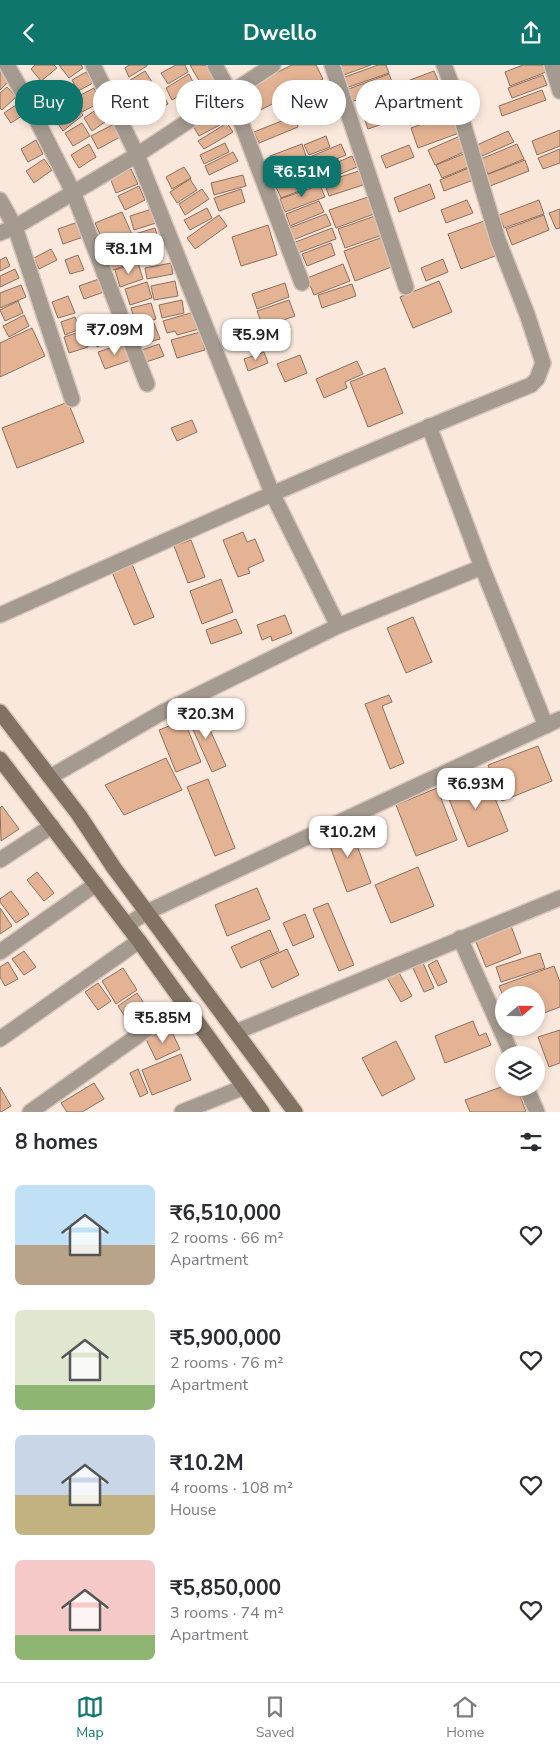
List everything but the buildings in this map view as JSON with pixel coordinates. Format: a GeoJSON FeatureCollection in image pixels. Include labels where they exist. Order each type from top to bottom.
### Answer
{"type":"FeatureCollection","features":[{"type":"Feature","properties":{"kind":"street"},"geometry":{"type":"LineString","coordinates":[[7,65],[73,192],[147,384]]}},
{"type":"Feature","properties":{"kind":"street"},"geometry":{"type":"LineString","coordinates":[[92,65],[137,155],[272,493],[338,626]]}},
{"type":"Feature","properties":{"kind":"street"},"geometry":{"type":"LineString","coordinates":[[215,65],[223,80]]}},
{"type":"Feature","properties":{"kind":"street"},"geometry":{"type":"LineString","coordinates":[[250,80],[272,65]]}},
{"type":"Feature","properties":{"kind":"street"},"geometry":{"type":"LineString","coordinates":[[332,65],[406,287]]}},
{"type":"Feature","properties":{"kind":"street"},"geometry":{"type":"LineString","coordinates":[[0,615],[272,493],[531,385],[537,379],[543,363],[527,313],[498,240],[444,65]]}},
{"type":"Feature","properties":{"kind":"street"},"geometry":{"type":"LineString","coordinates":[[552,65],[560,91]]}},
{"type":"Feature","properties":{"kind":"street"},"geometry":{"type":"LineString","coordinates":[[0,233],[15,227],[137,155],[182,125]]}},
{"type":"Feature","properties":{"kind":"street"},"geometry":{"type":"LineString","coordinates":[[242,125],[302,283]]}},
{"type":"Feature","properties":{"kind":"street"},"geometry":{"type":"LineString","coordinates":[[0,199],[15,227],[72,399]]}},
{"type":"Feature","properties":{"kind":"street"},"geometry":{"type":"LineString","coordinates":[[127,925],[147,912],[553,722],[482,567],[429,426]]}},
{"type":"Feature","properties":{"kind":"street"},"geometry":{"type":"LineString","coordinates":[[50,777],[163,712],[338,626],[482,567]]}},
{"type":"Feature","properties":{"kind":"street"},"geometry":{"type":"LineString","coordinates":[[0,712],[50,777],[295,1112]]}},
{"type":"Feature","properties":{"kind":"street"},"geometry":{"type":"LineString","coordinates":[[0,760],[127,925],[262,1112]]}},
{"type":"Feature","properties":{"kind":"street"},"geometry":{"type":"LineString","coordinates":[[0,860],[52,826]]}},
{"type":"Feature","properties":{"kind":"street"},"geometry":{"type":"LineString","coordinates":[[0,953],[96,884]]}},
{"type":"Feature","properties":{"kind":"street"},"geometry":{"type":"LineString","coordinates":[[236,1032],[560,898]]}},
{"type":"Feature","properties":{"kind":"street"},"geometry":{"type":"LineString","coordinates":[[460,938],[508,1046]]}},
{"type":"Feature","properties":{"kind":"street"},"geometry":{"type":"LineString","coordinates":[[0,1039],[138,941]]}},
{"type":"Feature","properties":{"kind":"street"},"geometry":{"type":"LineString","coordinates":[[30,1112],[184,1003]]}},
{"type":"Feature","properties":{"kind":"street"},"geometry":{"type":"LineString","coordinates":[[182,1112],[244,1087]]}},
{"type":"Feature","properties":{"kind":"street"},"geometry":{"type":"LineString","coordinates":[[530,1096],[537,1112]]}}]}
